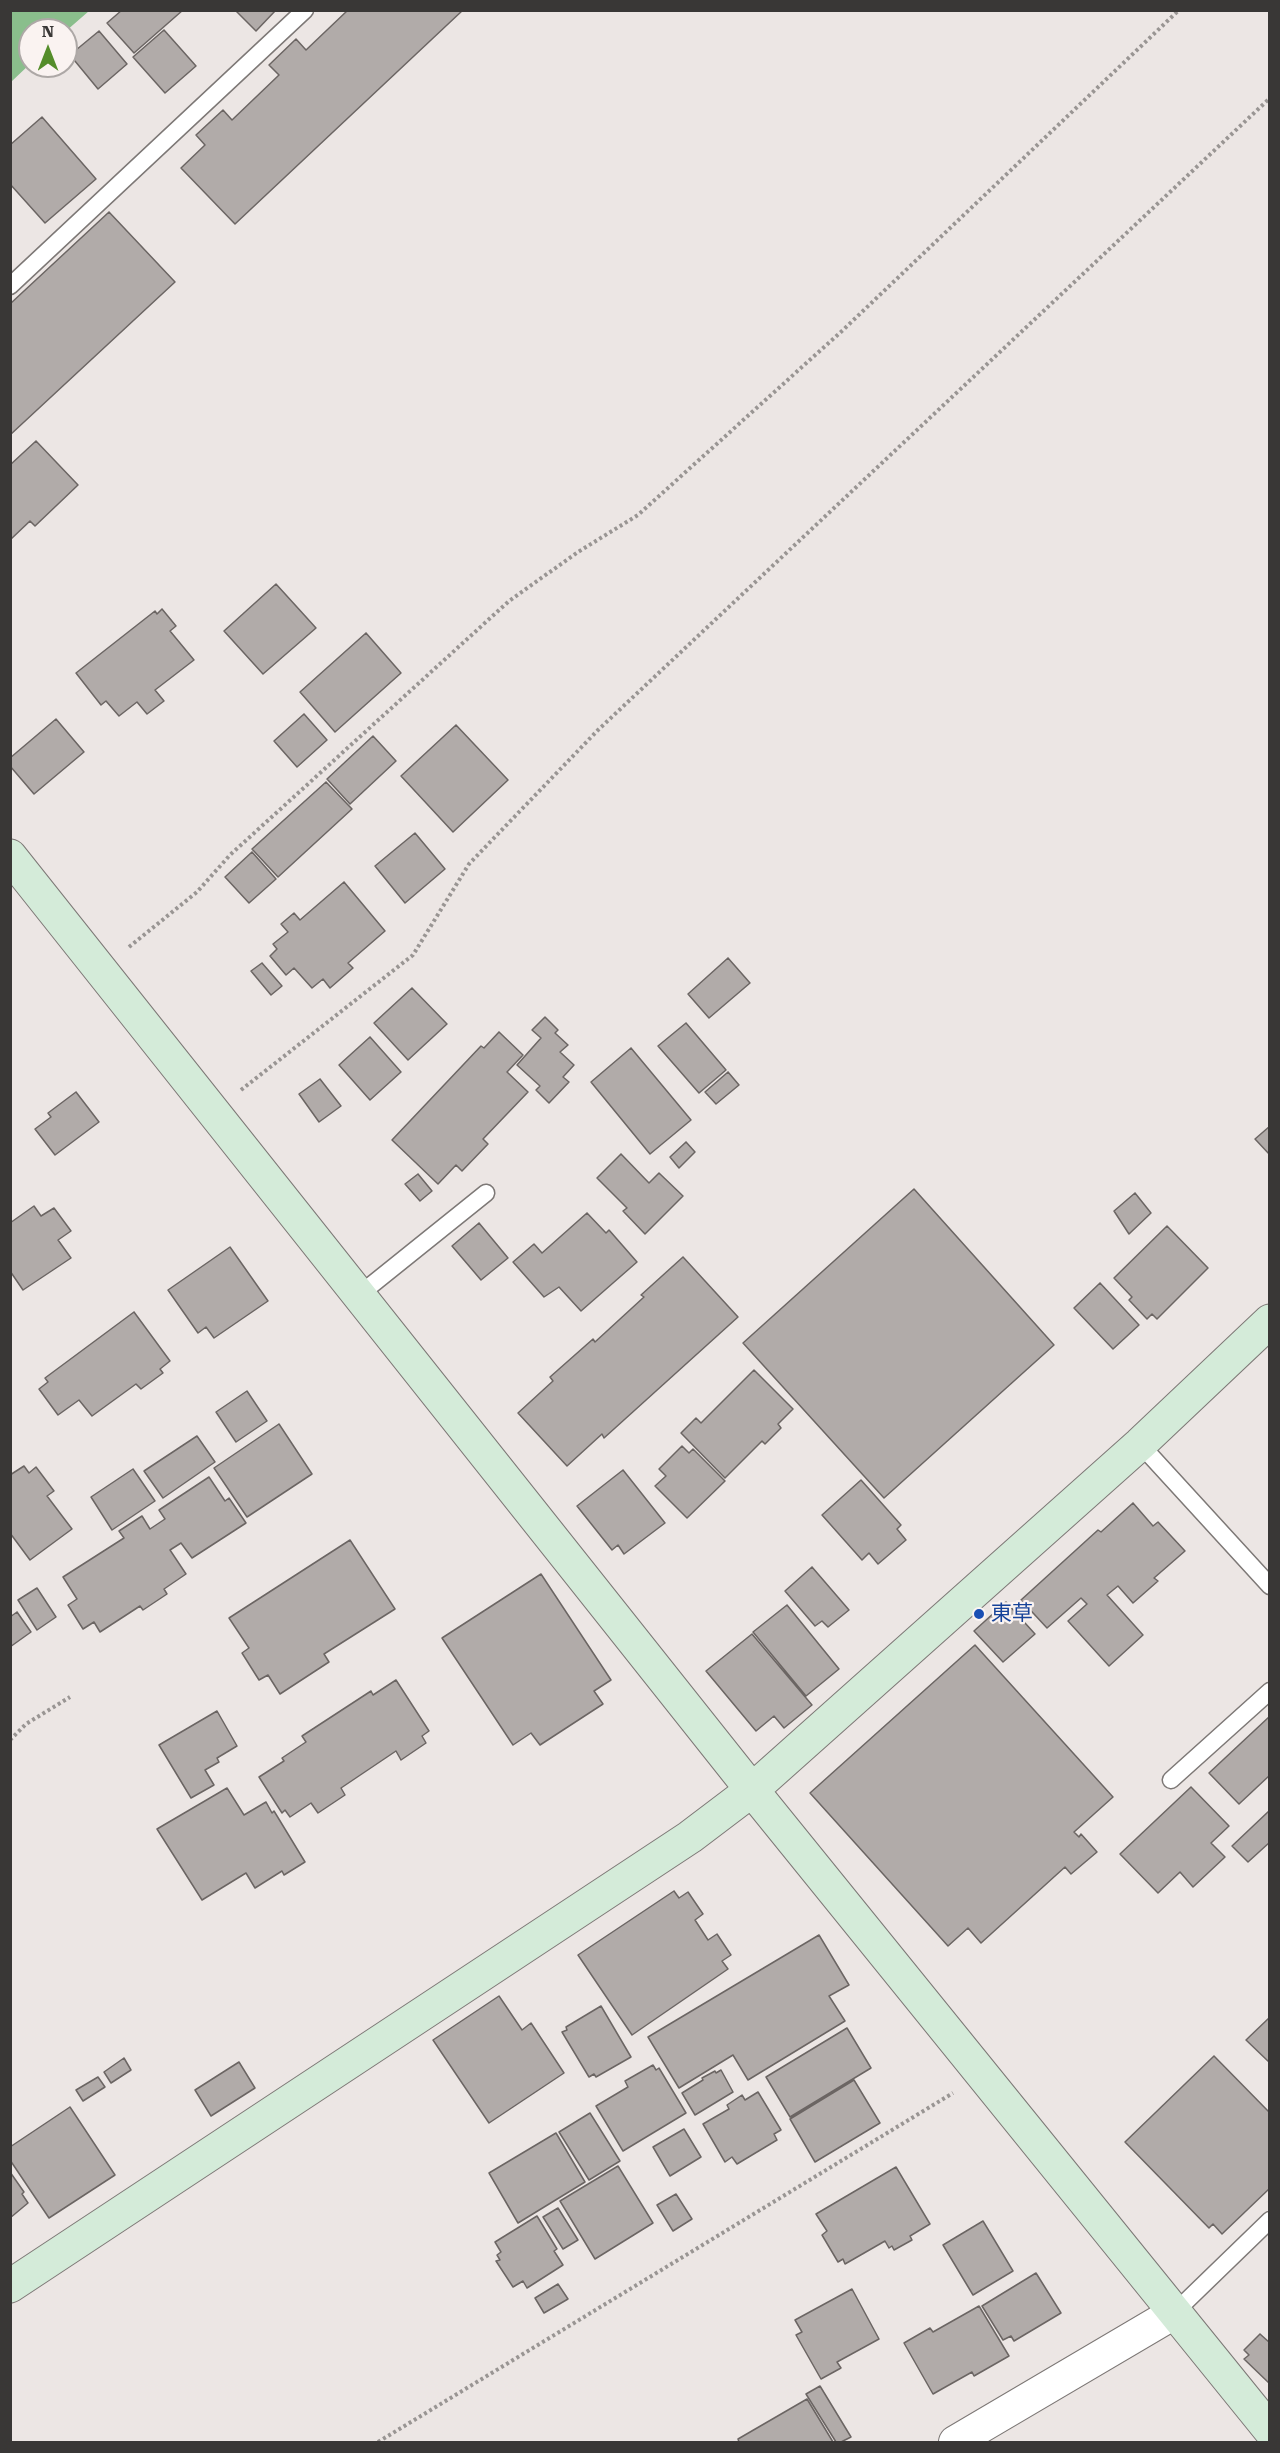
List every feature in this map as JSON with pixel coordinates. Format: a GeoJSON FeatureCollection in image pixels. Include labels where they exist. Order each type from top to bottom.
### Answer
{"type":"FeatureCollection","features":[{"type":"Feature","properties":{"kind":"street"},"geometry":{"type":"LineString","coordinates":[[10,855],[752,1790],[1269,2430]]}},
{"type":"Feature","properties":{"kind":"street"},"geometry":{"type":"LineString","coordinates":[[10,2286],[680,1843],[752,1790],[1140,1444],[1269,1321]]}},
{"type":"Feature","properties":{"kind":"street"},"geometry":{"type":"LineString","coordinates":[[955,2442],[1174,2313]]}},
{"type":"Feature","properties":{"kind":"lane"},"geometry":{"type":"LineString","coordinates":[[10,286],[305,10]]}},
{"type":"Feature","properties":{"kind":"lane"},"geometry":{"type":"LineString","coordinates":[[359,1295],[486,1193]]}},
{"type":"Feature","properties":{"kind":"lane"},"geometry":{"type":"LineString","coordinates":[[1140,1444],[1269,1586]]}},
{"type":"Feature","properties":{"kind":"lane"},"geometry":{"type":"LineString","coordinates":[[1171,1780],[1269,1691]]}},
{"type":"Feature","properties":{"kind":"lane"},"geometry":{"type":"LineString","coordinates":[[1174,2313],[1269,2220]]}},
{"type":"Feature","properties":{"kind":"path"},"geometry":{"type":"LineString","coordinates":[[101,970],[197,892],[230,855],[509,601],[578,552],[638,515],[843,330],[1179,10]]}},
{"type":"Feature","properties":{"kind":"path"},"geometry":{"type":"LineString","coordinates":[[214,1111],[413,954],[469,864],[598,730],[1269,98]]}},
{"type":"Feature","properties":{"kind":"path"},"geometry":{"type":"LineString","coordinates":[[10,1740],[26,1724],[70,1697]]}},
{"type":"Feature","properties":{"kind":"path"},"geometry":{"type":"LineString","coordinates":[[378,2442],[981,2076]]}},
{"type":"Feature","properties":{"kind":"green space"},"geometry":{"type":"Polygon","coordinates":[[[11,10],[89,10],[78,21],[78,18],[18,18],[18,75],[11,82],[11,10]]]}},
{"type":"Feature","properties":{"kind":"building"},"geometry":{"type":"Polygon","coordinates":[[[122,10],[183,10],[134,53],[107,23],[122,10]]]}},
{"type":"Feature","properties":{"kind":"building"},"geometry":{"type":"Polygon","coordinates":[[[235,10],[276,10],[256,31],[235,10]]]}},
{"type":"Feature","properties":{"kind":"building"},"geometry":{"type":"Polygon","coordinates":[[[348,10],[463,10],[235,224],[181,168],[205,145],[196,135],[223,110],[232,120],[279,75],[269,65],[296,39],[306,50],[348,10]]]}},
{"type":"Feature","properties":{"kind":"building"},"geometry":{"type":"Polygon","coordinates":[[[164,30],[196,66],[165,93],[133,57],[164,30]]]}},
{"type":"Feature","properties":{"kind":"building"},"geometry":{"type":"Polygon","coordinates":[[[99,31],[127,64],[98,89],[78,65],[78,48],[99,31]]]}},
{"type":"Feature","properties":{"kind":"building"},"geometry":{"type":"Polygon","coordinates":[[[42,117],[96,179],[45,223],[10,184],[10,145],[42,117]]]}},
{"type":"Feature","properties":{"kind":"building"},"geometry":{"type":"Polygon","coordinates":[[[109,212],[175,282],[10,435],[10,304],[109,212]]]}},
{"type":"Feature","properties":{"kind":"building"},"geometry":{"type":"Polygon","coordinates":[[[36,441],[78,485],[35,526],[30,521],[10,540],[10,465],[36,441]]]}},
{"type":"Feature","properties":{"kind":"building"},"geometry":{"type":"Polygon","coordinates":[[[276,584],[316,628],[263,674],[224,631],[276,584]]]}},
{"type":"Feature","properties":{"kind":"building"},"geometry":{"type":"Polygon","coordinates":[[[162,609],[176,626],[170,631],[194,660],[155,690],[164,701],[147,714],[137,702],[119,716],[106,701],[101,705],[76,673],[155,611],[157,614],[162,609]]]}},
{"type":"Feature","properties":{"kind":"building"},"geometry":{"type":"Polygon","coordinates":[[[366,633],[401,673],[335,732],[300,692],[366,633]]]}},
{"type":"Feature","properties":{"kind":"building"},"geometry":{"type":"Polygon","coordinates":[[[304,714],[327,740],[297,767],[274,741],[304,714]]]}},
{"type":"Feature","properties":{"kind":"building"},"geometry":{"type":"Polygon","coordinates":[[[56,719],[84,752],[34,794],[10,766],[10,758],[56,719]]]}},
{"type":"Feature","properties":{"kind":"building"},"geometry":{"type":"Polygon","coordinates":[[[456,725],[508,780],[453,832],[401,776],[456,725]]]}},
{"type":"Feature","properties":{"kind":"building"},"geometry":{"type":"Polygon","coordinates":[[[373,736],[396,761],[350,804],[327,779],[373,736]]]}},
{"type":"Feature","properties":{"kind":"building"},"geometry":{"type":"Polygon","coordinates":[[[326,782],[352,809],[278,877],[252,849],[326,782]]]}},
{"type":"Feature","properties":{"kind":"building"},"geometry":{"type":"Polygon","coordinates":[[[415,833],[445,869],[405,903],[375,866],[415,833]]]}},
{"type":"Feature","properties":{"kind":"building"},"geometry":{"type":"Polygon","coordinates":[[[252,852],[276,879],[249,903],[225,877],[252,852]]]}},
{"type":"Feature","properties":{"kind":"building"},"geometry":{"type":"Polygon","coordinates":[[[344,882],[385,931],[348,963],[353,968],[330,988],[323,979],[312,988],[294,968],[286,975],[270,956],[277,949],[273,944],[288,932],[281,924],[294,913],[300,920],[344,882]]]}},
{"type":"Feature","properties":{"kind":"building"},"geometry":{"type":"Polygon","coordinates":[[[728,958],[750,983],[709,1018],[688,994],[728,958]]]}},
{"type":"Feature","properties":{"kind":"building"},"geometry":{"type":"Polygon","coordinates":[[[262,963],[282,986],[271,995],[251,971],[262,963]]]}},
{"type":"Feature","properties":{"kind":"building"},"geometry":{"type":"Polygon","coordinates":[[[412,988],[447,1024],[408,1060],[374,1023],[412,988]]]}},
{"type":"Feature","properties":{"kind":"building"},"geometry":{"type":"Polygon","coordinates":[[[545,1017],[558,1030],[555,1033],[568,1045],[560,1052],[574,1065],[563,1077],[569,1082],[549,1103],[536,1090],[540,1086],[517,1065],[541,1038],[532,1030],[545,1017]]]}},
{"type":"Feature","properties":{"kind":"building"},"geometry":{"type":"Polygon","coordinates":[[[686,1023],[726,1070],[699,1093],[658,1046],[686,1023]]]}},
{"type":"Feature","properties":{"kind":"building"},"geometry":{"type":"Polygon","coordinates":[[[499,1032],[523,1055],[507,1072],[528,1092],[483,1139],[488,1144],[462,1171],[456,1165],[438,1184],[392,1140],[481,1046],[484,1048],[499,1032]]]}},
{"type":"Feature","properties":{"kind":"building"},"geometry":{"type":"Polygon","coordinates":[[[370,1037],[401,1072],[370,1100],[339,1065],[370,1037]]]}},
{"type":"Feature","properties":{"kind":"building"},"geometry":{"type":"Polygon","coordinates":[[[631,1048],[691,1120],[650,1154],[591,1082],[631,1048]]]}},
{"type":"Feature","properties":{"kind":"building"},"geometry":{"type":"Polygon","coordinates":[[[728,1072],[739,1085],[716,1104],[705,1092],[728,1072]]]}},
{"type":"Feature","properties":{"kind":"building"},"geometry":{"type":"Polygon","coordinates":[[[320,1079],[341,1106],[319,1122],[299,1094],[320,1079]]]}},
{"type":"Feature","properties":{"kind":"building"},"geometry":{"type":"Polygon","coordinates":[[[76,1092],[99,1122],[55,1155],[35,1129],[51,1117],[48,1113],[76,1092]]]}},
{"type":"Feature","properties":{"kind":"building"},"geometry":{"type":"Polygon","coordinates":[[[1270,1126],[1270,1155],[1255,1139],[1270,1126]]]}},
{"type":"Feature","properties":{"kind":"building"},"geometry":{"type":"Polygon","coordinates":[[[686,1142],[695,1152],[679,1168],[670,1157],[686,1142]]]}},
{"type":"Feature","properties":{"kind":"building"},"geometry":{"type":"Polygon","coordinates":[[[621,1154],[649,1183],[659,1173],[683,1196],[645,1234],[623,1211],[627,1208],[597,1178],[621,1154]]]}},
{"type":"Feature","properties":{"kind":"building"},"geometry":{"type":"Polygon","coordinates":[[[418,1174],[432,1191],[420,1201],[405,1184],[418,1174]]]}},
{"type":"Feature","properties":{"kind":"building"},"geometry":{"type":"Polygon","coordinates":[[[914,1189],[1054,1345],[884,1498],[743,1343],[914,1189]]]}},
{"type":"Feature","properties":{"kind":"building"},"geometry":{"type":"Polygon","coordinates":[[[1135,1193],[1151,1213],[1129,1234],[1114,1211],[1135,1193]]]}},
{"type":"Feature","properties":{"kind":"building"},"geometry":{"type":"Polygon","coordinates":[[[34,1206],[41,1216],[54,1208],[71,1231],[58,1240],[71,1258],[23,1290],[10,1271],[10,1223],[34,1206]]]}},
{"type":"Feature","properties":{"kind":"building"},"geometry":{"type":"Polygon","coordinates":[[[587,1213],[606,1233],[609,1230],[637,1262],[581,1311],[559,1287],[544,1297],[513,1262],[534,1244],[542,1253],[587,1213]]]}},
{"type":"Feature","properties":{"kind":"building"},"geometry":{"type":"Polygon","coordinates":[[[479,1223],[508,1258],[481,1280],[452,1246],[479,1223]]]}},
{"type":"Feature","properties":{"kind":"building"},"geometry":{"type":"Polygon","coordinates":[[[1167,1226],[1208,1268],[1157,1319],[1152,1314],[1147,1319],[1129,1300],[1132,1297],[1114,1278],[1167,1226]]]}},
{"type":"Feature","properties":{"kind":"building"},"geometry":{"type":"Polygon","coordinates":[[[230,1247],[268,1301],[214,1338],[206,1327],[198,1333],[168,1290],[230,1247]]]}},
{"type":"Feature","properties":{"kind":"building"},"geometry":{"type":"Polygon","coordinates":[[[683,1257],[738,1317],[604,1438],[602,1434],[567,1466],[518,1413],[553,1381],[550,1377],[593,1339],[595,1342],[644,1297],[641,1295],[683,1257]]]}},
{"type":"Feature","properties":{"kind":"building"},"geometry":{"type":"Polygon","coordinates":[[[1100,1283],[1139,1325],[1113,1349],[1074,1308],[1100,1283]]]}},
{"type":"Feature","properties":{"kind":"building"},"geometry":{"type":"Polygon","coordinates":[[[134,1312],[170,1361],[160,1369],[163,1373],[141,1389],[136,1384],[92,1416],[79,1400],[58,1415],[39,1389],[48,1382],[45,1378],[134,1312]]]}},
{"type":"Feature","properties":{"kind":"building"},"geometry":{"type":"Polygon","coordinates":[[[754,1370],[793,1409],[778,1424],[781,1428],[765,1444],[762,1441],[725,1478],[681,1433],[696,1418],[701,1423],[754,1370]]]}},
{"type":"Feature","properties":{"kind":"building"},"geometry":{"type":"Polygon","coordinates":[[[247,1391],[267,1421],[236,1442],[216,1412],[247,1391]]]}},
{"type":"Feature","properties":{"kind":"building"},"geometry":{"type":"Polygon","coordinates":[[[279,1424],[312,1474],[247,1517],[214,1468],[279,1424]]]}},
{"type":"Feature","properties":{"kind":"building"},"geometry":{"type":"Polygon","coordinates":[[[197,1436],[215,1462],[163,1498],[144,1471],[197,1436]]]}},
{"type":"Feature","properties":{"kind":"building"},"geometry":{"type":"Polygon","coordinates":[[[682,1446],[689,1453],[693,1449],[725,1481],[687,1518],[655,1486],[666,1476],[659,1469],[682,1446]]]}},
{"type":"Feature","properties":{"kind":"building"},"geometry":{"type":"Polygon","coordinates":[[[24,1466],[29,1473],[36,1467],[54,1491],[47,1496],[72,1529],[30,1560],[10,1533],[10,1475],[24,1466]]]}},
{"type":"Feature","properties":{"kind":"building"},"geometry":{"type":"Polygon","coordinates":[[[133,1469],[155,1501],[112,1530],[91,1497],[133,1469]]]}},
{"type":"Feature","properties":{"kind":"building"},"geometry":{"type":"Polygon","coordinates":[[[623,1470],[665,1523],[624,1554],[618,1545],[612,1550],[577,1506],[623,1470]]]}},
{"type":"Feature","properties":{"kind":"building"},"geometry":{"type":"Polygon","coordinates":[[[209,1477],[225,1501],[229,1498],[246,1523],[192,1558],[181,1543],[170,1550],[186,1574],[164,1589],[167,1594],[143,1610],[140,1606],[100,1632],[94,1622],[83,1629],[68,1605],[77,1599],[63,1577],[124,1538],[119,1531],[142,1516],[150,1529],[165,1519],[159,1510],[209,1477]]]}},
{"type":"Feature","properties":{"kind":"building"},"geometry":{"type":"Polygon","coordinates":[[[861,1480],[901,1525],[897,1529],[906,1540],[878,1564],[869,1553],[862,1560],[822,1515],[861,1480]]]}},
{"type":"Feature","properties":{"kind":"building"},"geometry":{"type":"Polygon","coordinates":[[[1133,1503],[1153,1526],[1158,1522],[1185,1551],[1154,1578],[1158,1581],[1133,1603],[1118,1586],[1107,1595],[1143,1635],[1109,1666],[1068,1621],[1087,1604],[1081,1598],[1047,1628],[1021,1600],[1098,1530],[1101,1532],[1133,1503]]]}},
{"type":"Feature","properties":{"kind":"building"},"geometry":{"type":"Polygon","coordinates":[[[350,1540],[395,1609],[324,1654],[329,1662],[280,1694],[268,1675],[259,1680],[242,1653],[249,1648],[229,1618],[350,1540]]]}},
{"type":"Feature","properties":{"kind":"building"},"geometry":{"type":"Polygon","coordinates":[[[812,1567],[849,1610],[828,1627],[822,1621],[815,1626],[785,1591],[812,1567]]]}},
{"type":"Feature","properties":{"kind":"building"},"geometry":{"type":"Polygon","coordinates":[[[541,1574],[611,1680],[594,1691],[603,1704],[540,1745],[531,1733],[513,1745],[442,1638],[541,1574]]]}},
{"type":"Feature","properties":{"kind":"building"},"geometry":{"type":"Polygon","coordinates":[[[37,1588],[56,1617],[37,1630],[18,1600],[37,1588]]]}},
{"type":"Feature","properties":{"kind":"building"},"geometry":{"type":"Polygon","coordinates":[[[1006,1602],[1035,1634],[1003,1662],[974,1631],[1006,1602]]]}},
{"type":"Feature","properties":{"kind":"building"},"geometry":{"type":"Polygon","coordinates":[[[787,1605],[839,1669],[806,1696],[753,1632],[787,1605]]]}},
{"type":"Feature","properties":{"kind":"building"},"geometry":{"type":"Polygon","coordinates":[[[17,1612],[31,1632],[10,1647],[10,1617],[17,1612]]]}},
{"type":"Feature","properties":{"kind":"building"},"geometry":{"type":"Polygon","coordinates":[[[752,1634],[812,1705],[784,1728],[774,1716],[756,1731],[706,1671],[752,1634]]]}},
{"type":"Feature","properties":{"kind":"building"},"geometry":{"type":"Polygon","coordinates":[[[975,1645],[1113,1797],[1074,1832],[1079,1837],[1081,1834],[1097,1852],[1071,1874],[1065,1867],[981,1943],[968,1928],[948,1946],[810,1793],[975,1645]]]}},
{"type":"Feature","properties":{"kind":"building"},"geometry":{"type":"Polygon","coordinates":[[[396,1680],[429,1731],[422,1736],[426,1743],[401,1760],[396,1751],[341,1788],[345,1795],[318,1813],[311,1803],[290,1817],[285,1810],[282,1813],[259,1777],[284,1761],[282,1758],[306,1742],[302,1736],[371,1691],[373,1695],[396,1680]]]}},
{"type":"Feature","properties":{"kind":"building"},"geometry":{"type":"Polygon","coordinates":[[[217,1711],[237,1746],[217,1758],[219,1762],[205,1770],[214,1785],[191,1798],[159,1745],[217,1711]]]}},
{"type":"Feature","properties":{"kind":"building"},"geometry":{"type":"Polygon","coordinates":[[[1270,1716],[1270,1775],[1239,1804],[1209,1773],[1270,1716]]]}},
{"type":"Feature","properties":{"kind":"building"},"geometry":{"type":"Polygon","coordinates":[[[1191,1787],[1229,1826],[1211,1843],[1225,1857],[1193,1887],[1180,1872],[1158,1893],[1120,1854],[1191,1787]]]}},
{"type":"Feature","properties":{"kind":"building"},"geometry":{"type":"Polygon","coordinates":[[[227,1788],[244,1815],[266,1802],[272,1813],[274,1811],[305,1862],[284,1875],[282,1871],[255,1888],[246,1873],[202,1900],[157,1829],[227,1788]]]}},
{"type":"Feature","properties":{"kind":"building"},"geometry":{"type":"Polygon","coordinates":[[[1270,1810],[1270,1842],[1248,1862],[1232,1846],[1270,1810]]]}},
{"type":"Feature","properties":{"kind":"building"},"geometry":{"type":"Polygon","coordinates":[[[674,1891],[679,1898],[688,1892],[703,1914],[695,1920],[708,1940],[717,1934],[731,1955],[722,1961],[728,1969],[632,2035],[578,1955],[674,1891]]]}},
{"type":"Feature","properties":{"kind":"building"},"geometry":{"type":"Polygon","coordinates":[[[819,1935],[849,1985],[829,1996],[845,2021],[748,2080],[733,2055],[679,2088],[648,2037],[819,1935]]]}},
{"type":"Feature","properties":{"kind":"building"},"geometry":{"type":"Polygon","coordinates":[[[499,1996],[522,2030],[531,2023],[564,2073],[489,2123],[433,2040],[499,1996]]]}},
{"type":"Feature","properties":{"kind":"building"},"geometry":{"type":"Polygon","coordinates":[[[601,2006],[631,2057],[596,2077],[594,2074],[589,2077],[562,2032],[567,2030],[566,2027],[601,2006]]]}},
{"type":"Feature","properties":{"kind":"building"},"geometry":{"type":"Polygon","coordinates":[[[1270,2017],[1270,2063],[1246,2040],[1270,2017]]]}},
{"type":"Feature","properties":{"kind":"building"},"geometry":{"type":"Polygon","coordinates":[[[847,2028],[871,2068],[790,2117],[766,2077],[847,2028]]]}},
{"type":"Feature","properties":{"kind":"building"},"geometry":{"type":"Polygon","coordinates":[[[1214,2056],[1270,2113],[1270,2188],[1222,2234],[1213,2224],[1209,2228],[1125,2142],[1214,2056]]]}},
{"type":"Feature","properties":{"kind":"building"},"geometry":{"type":"Polygon","coordinates":[[[124,2058],[131,2070],[111,2083],[104,2072],[124,2058]]]}},
{"type":"Feature","properties":{"kind":"building"},"geometry":{"type":"Polygon","coordinates":[[[239,2062],[255,2088],[211,2116],[195,2090],[239,2062]]]}},
{"type":"Feature","properties":{"kind":"building"},"geometry":{"type":"Polygon","coordinates":[[[653,2065],[656,2070],[659,2068],[686,2113],[623,2151],[596,2106],[628,2087],[625,2081],[653,2065]]]}},
{"type":"Feature","properties":{"kind":"building"},"geometry":{"type":"Polygon","coordinates":[[[721,2070],[733,2092],[695,2115],[682,2093],[703,2080],[702,2078],[721,2070]]]}},
{"type":"Feature","properties":{"kind":"building"},"geometry":{"type":"Polygon","coordinates":[[[98,2077],[105,2087],[83,2101],[76,2090],[98,2077]]]}},
{"type":"Feature","properties":{"kind":"building"},"geometry":{"type":"Polygon","coordinates":[[[854,2080],[880,2123],[815,2162],[790,2119],[854,2080]]]}},
{"type":"Feature","properties":{"kind":"building"},"geometry":{"type":"Polygon","coordinates":[[[758,2092],[781,2130],[774,2134],[777,2140],[737,2164],[732,2157],[725,2162],[703,2124],[729,2109],[727,2105],[742,2095],[745,2100],[758,2092]]]}},
{"type":"Feature","properties":{"kind":"building"},"geometry":{"type":"Polygon","coordinates":[[[70,2107],[115,2175],[49,2218],[10,2160],[10,2147],[70,2107]]]}},
{"type":"Feature","properties":{"kind":"building"},"geometry":{"type":"Polygon","coordinates":[[[590,2113],[620,2161],[589,2180],[559,2132],[590,2113]]]}},
{"type":"Feature","properties":{"kind":"building"},"geometry":{"type":"Polygon","coordinates":[[[684,2129],[701,2157],[670,2176],[653,2147],[684,2129]]]}},
{"type":"Feature","properties":{"kind":"building"},"geometry":{"type":"Polygon","coordinates":[[[556,2133],[585,2182],[518,2223],[489,2173],[556,2133]]]}},
{"type":"Feature","properties":{"kind":"building"},"geometry":{"type":"Polygon","coordinates":[[[618,2166],[653,2223],[595,2259],[560,2201],[618,2166]]]}},
{"type":"Feature","properties":{"kind":"building"},"geometry":{"type":"Polygon","coordinates":[[[896,2167],[930,2224],[910,2236],[912,2240],[894,2250],[892,2246],[889,2248],[885,2241],[845,2264],[843,2259],[838,2262],[822,2235],[827,2231],[816,2214],[896,2167]]]}},
{"type":"Feature","properties":{"kind":"building"},"geometry":{"type":"Polygon","coordinates":[[[10,2172],[24,2192],[22,2194],[28,2203],[10,2218],[10,2172]]]}},
{"type":"Feature","properties":{"kind":"building"},"geometry":{"type":"Polygon","coordinates":[[[676,2194],[692,2219],[673,2231],[657,2205],[676,2194]]]}},
{"type":"Feature","properties":{"kind":"building"},"geometry":{"type":"Polygon","coordinates":[[[558,2208],[578,2240],[563,2249],[543,2217],[558,2208]]]}},
{"type":"Feature","properties":{"kind":"building"},"geometry":{"type":"Polygon","coordinates":[[[537,2216],[557,2249],[554,2251],[563,2265],[527,2288],[523,2281],[513,2287],[496,2261],[500,2260],[497,2255],[501,2252],[495,2242],[537,2216]]]}},
{"type":"Feature","properties":{"kind":"building"},"geometry":{"type":"Polygon","coordinates":[[[983,2221],[1013,2271],[973,2295],[943,2245],[983,2221]]]}},
{"type":"Feature","properties":{"kind":"building"},"geometry":{"type":"Polygon","coordinates":[[[1036,2273],[1061,2313],[1014,2341],[1011,2336],[1003,2340],[982,2306],[1036,2273]]]}},
{"type":"Feature","properties":{"kind":"building"},"geometry":{"type":"Polygon","coordinates":[[[558,2284],[568,2299],[544,2313],[535,2298],[558,2284]]]}},
{"type":"Feature","properties":{"kind":"building"},"geometry":{"type":"Polygon","coordinates":[[[852,2289],[879,2339],[837,2362],[841,2368],[821,2379],[796,2335],[802,2332],[795,2320],[852,2289]]]}},
{"type":"Feature","properties":{"kind":"building"},"geometry":{"type":"Polygon","coordinates":[[[979,2306],[1009,2356],[974,2376],[972,2372],[933,2394],[904,2343],[930,2328],[933,2332],[979,2306]]]}},
{"type":"Feature","properties":{"kind":"building"},"geometry":{"type":"Polygon","coordinates":[[[1260,2334],[1270,2343],[1270,2384],[1244,2359],[1249,2355],[1244,2350],[1260,2334]]]}},
{"type":"Feature","properties":{"kind":"building"},"geometry":{"type":"Polygon","coordinates":[[[820,2386],[851,2437],[841,2442],[836,2442],[806,2394],[820,2386]]]}},
{"type":"Feature","properties":{"kind":"building"},"geometry":{"type":"Polygon","coordinates":[[[807,2399],[833,2442],[739,2442],[738,2439],[807,2399]]]}},
{"type":"Feature","properties":{"kind":"place","name":"東草"},"geometry":{"type":"Point","coordinates":[979,1614]}}]}
